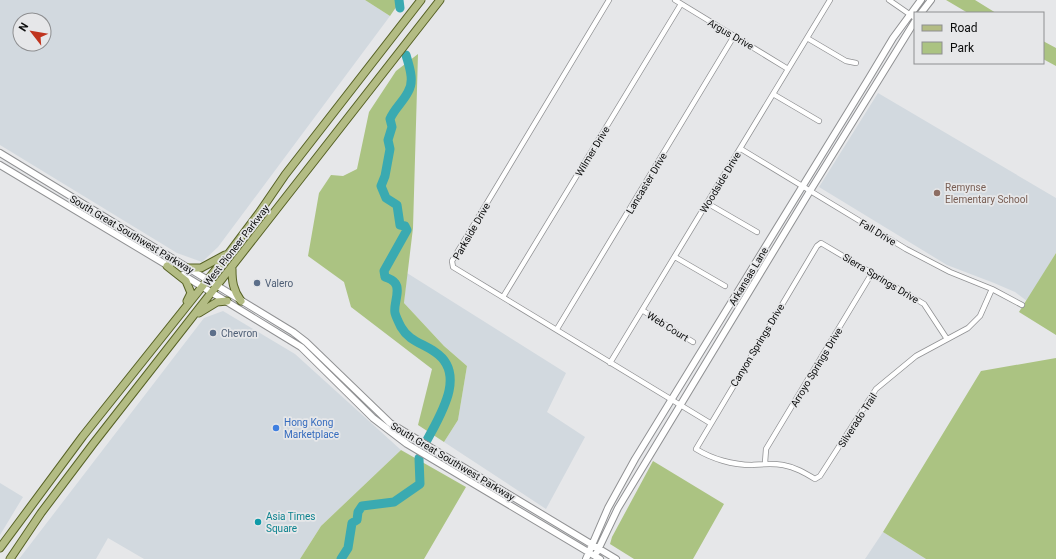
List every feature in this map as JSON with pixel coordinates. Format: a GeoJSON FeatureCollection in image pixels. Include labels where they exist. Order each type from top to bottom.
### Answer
{"type":"FeatureCollection","features":[{"type":"Feature","properties":{"kind":"main road","name":"West Pioneer Parkway"},"geometry":{"type":"LineString","coordinates":[[0,548],[83,436],[229,253],[285,175],[421,0]]}},
{"type":"Feature","properties":{"kind":"main road","name":"West Pioneer Parkway"},"geometry":{"type":"LineString","coordinates":[[10,559],[49,502],[93,444],[232,269],[440,0]]}},
{"type":"Feature","properties":{"kind":"main road","name":"Arkansas Lane"},"geometry":{"type":"LineString","coordinates":[[914,12],[921,0]]}},
{"type":"Feature","properties":{"kind":"main road"},"geometry":{"type":"LineString","coordinates":[[922,12],[931,0]]}},
{"type":"Feature","properties":{"kind":"main road","name":"Arkansas Lane"},"geometry":{"type":"LineString","coordinates":[[586,559],[608,508],[636,459],[803,186],[912,16]]}},
{"type":"Feature","properties":{"kind":"main road","name":"Arkansas Lane"},"geometry":{"type":"LineString","coordinates":[[597,558],[599,549],[618,508],[914,23]]}},
{"type":"Feature","properties":{"kind":"main road","name":"South Great Southwest Parkway"},"geometry":{"type":"LineString","coordinates":[[0,153],[207,280],[227,301],[301,347],[374,418],[407,444],[597,558]]}},
{"type":"Feature","properties":{"kind":"main road","name":"South Great Southwest Parkway"},"geometry":{"type":"LineString","coordinates":[[0,165],[202,286],[241,300],[306,342],[390,423],[616,559]]}},
{"type":"Feature","properties":{"kind":"main road"},"geometry":{"type":"LineString","coordinates":[[188,268],[201,268],[229,253]]}},
{"type":"Feature","properties":{"kind":"main road"},"geometry":{"type":"LineString","coordinates":[[167,266],[186,281],[188,285],[191,294],[184,309]]}},
{"type":"Feature","properties":{"kind":"main road"},"geometry":{"type":"LineString","coordinates":[[232,269],[232,280],[235,292],[241,300]]}},
{"type":"Feature","properties":{"kind":"main road"},"geometry":{"type":"LineString","coordinates":[[192,318],[217,302],[227,301]]}},
{"type":"Feature","properties":{"kind":"main road"},"geometry":{"type":"LineString","coordinates":[[83,436],[93,444]]}},
{"type":"Feature","properties":{"kind":"street","name":"Parkside Drive"},"geometry":{"type":"LineString","coordinates":[[609,0],[452,261],[453,267],[710,423]]}},
{"type":"Feature","properties":{"kind":"street","name":"Argus Drive"},"geometry":{"type":"LineString","coordinates":[[675,0],[770,56],[788,69]]}},
{"type":"Feature","properties":{"kind":"street","name":"Woodside Drive"},"geometry":{"type":"LineString","coordinates":[[610,363],[830,0]]}},
{"type":"Feature","properties":{"kind":"street"},"geometry":{"type":"LineString","coordinates":[[889,0],[912,16]]}},
{"type":"Feature","properties":{"kind":"street","name":"Wilmer Drive"},"geometry":{"type":"LineString","coordinates":[[503,297],[681,4]]}},
{"type":"Feature","properties":{"kind":"street","name":"Lancaster Drive"},"geometry":{"type":"LineString","coordinates":[[557,329],[734,36]]}},
{"type":"Feature","properties":{"kind":"street"},"geometry":{"type":"LineString","coordinates":[[807,38],[846,61],[856,63]]}},
{"type":"Feature","properties":{"kind":"street"},"geometry":{"type":"LineString","coordinates":[[773,94],[819,121]]}},
{"type":"Feature","properties":{"kind":"street","name":"Fall Drive"},"geometry":{"type":"LineString","coordinates":[[740,149],[906,249],[950,272],[992,289],[1022,306]]}},
{"type":"Feature","properties":{"kind":"street"},"geometry":{"type":"LineString","coordinates":[[707,203],[757,232]]}},
{"type":"Feature","properties":{"kind":"street","name":"Sierra Springs Drive"},"geometry":{"type":"LineString","coordinates":[[821,243],[924,304],[947,340]]}},
{"type":"Feature","properties":{"kind":"street","name":"Canyon Springs Drive"},"geometry":{"type":"LineString","coordinates":[[765,463],[752,465],[731,463],[704,454],[696,449],[816,246],[821,243]]}},
{"type":"Feature","properties":{"kind":"street"},"geometry":{"type":"LineString","coordinates":[[675,257],[725,286]]}},
{"type":"Feature","properties":{"kind":"street","name":"Arroyo Springs Drive"},"geometry":{"type":"LineString","coordinates":[[765,463],[766,449],[872,273]]}},
{"type":"Feature","properties":{"kind":"street","name":"Silverado Trail"},"geometry":{"type":"LineString","coordinates":[[765,463],[785,466],[801,471],[815,479],[820,476],[876,389],[916,356],[968,328],[980,316],[992,289]]}},
{"type":"Feature","properties":{"kind":"street","name":"Web Court"},"geometry":{"type":"LineString","coordinates":[[642,310],[693,342]]}},
{"type":"Feature","properties":{"kind":"shaded area"},"geometry":{"type":"Polygon","coordinates":[[[0,0],[365,0],[390,16],[218,247],[202,262],[177,253],[0,145],[0,0]]]}},
{"type":"Feature","properties":{"kind":"shaded area","name":"Remynse Elementary School"},"geometry":{"type":"Polygon","coordinates":[[[878,93],[1056,198],[1056,253],[1027,301],[1015,292],[947,265],[819,187],[878,93]]]}},
{"type":"Feature","properties":{"kind":"shaded area"},"geometry":{"type":"Polygon","coordinates":[[[407,273],[566,373],[547,412],[585,437],[546,509],[444,442],[458,420],[467,366],[444,346],[404,303],[407,273]]]}},
{"type":"Feature","properties":{"kind":"shaded area"},"geometry":{"type":"Polygon","coordinates":[[[223,311],[295,354],[401,450],[321,526],[300,559],[144,559],[108,538],[96,559],[19,559],[204,318],[223,311]]]}},
{"type":"Feature","properties":{"kind":"shaded area"},"geometry":{"type":"Polygon","coordinates":[[[0,483],[23,497],[0,535],[0,483]]]}},
{"type":"Feature","properties":{"kind":"shaded area"},"geometry":{"type":"Polygon","coordinates":[[[883,532],[926,559],[865,559],[883,532]]]}},
{"type":"Feature","properties":{"kind":"green space"},"geometry":{"type":"Polygon","coordinates":[[[365,0],[401,0],[390,16],[365,0]]]}},
{"type":"Feature","properties":{"kind":"green space"},"geometry":{"type":"Polygon","coordinates":[[[946,0],[975,0],[994,12],[966,12],[946,0]]]}},
{"type":"Feature","properties":{"kind":"green space"},"geometry":{"type":"Polygon","coordinates":[[[1044,42],[1056,48],[1056,66],[1044,60],[1044,42]]]}},
{"type":"Feature","properties":{"kind":"green space"},"geometry":{"type":"Polygon","coordinates":[[[418,54],[413,228],[404,303],[444,346],[467,366],[458,420],[444,442],[418,425],[432,369],[351,307],[344,282],[308,256],[319,193],[331,175],[343,176],[357,169],[369,112],[396,71],[418,54]]]}},
{"type":"Feature","properties":{"kind":"green space"},"geometry":{"type":"Polygon","coordinates":[[[1056,253],[1056,335],[1019,312],[1056,253]]]}},
{"type":"Feature","properties":{"kind":"green space"},"geometry":{"type":"Polygon","coordinates":[[[1056,358],[1056,559],[926,559],[883,532],[981,371],[1056,358]]]}},
{"type":"Feature","properties":{"kind":"green space"},"geometry":{"type":"Polygon","coordinates":[[[401,450],[466,487],[424,559],[300,559],[321,526],[401,450]]]}},
{"type":"Feature","properties":{"kind":"green space"},"geometry":{"type":"Polygon","coordinates":[[[653,461],[724,504],[693,559],[634,559],[610,544],[612,537],[653,461]]]}},
{"type":"Feature","properties":{"kind":"waterway"},"geometry":{"type":"LineString","coordinates":[[399,0],[400,8]]}},
{"type":"Feature","properties":{"kind":"waterway"},"geometry":{"type":"LineString","coordinates":[[406,55],[411,74],[411,83],[406,96],[390,119],[392,127],[388,140],[390,149],[385,176],[381,186],[386,198],[397,205],[400,225],[405,226],[407,230],[384,271],[385,277],[393,281],[397,286],[395,313],[404,332],[412,339],[435,352],[445,361],[449,372],[450,384],[448,396],[438,420],[426,442]]}},
{"type":"Feature","properties":{"kind":"waterway"},"geometry":{"type":"LineString","coordinates":[[341,559],[348,548],[352,523],[357,520],[358,512],[362,506],[394,502],[420,484],[419,458]]}},
{"type":"Feature","properties":{"kind":"place","name":"Remynse Elementary School"},"geometry":{"type":"Point","coordinates":[937,193]}},
{"type":"Feature","properties":{"kind":"place","name":"Valero"},"geometry":{"type":"Point","coordinates":[257,283]}},
{"type":"Feature","properties":{"kind":"place","name":"Chevron"},"geometry":{"type":"Point","coordinates":[213,333]}},
{"type":"Feature","properties":{"kind":"place","name":"Hong Kong Marketplace"},"geometry":{"type":"Point","coordinates":[276,428]}},
{"type":"Feature","properties":{"kind":"place","name":"Asia Times Square"},"geometry":{"type":"Point","coordinates":[258,522]}}]}
